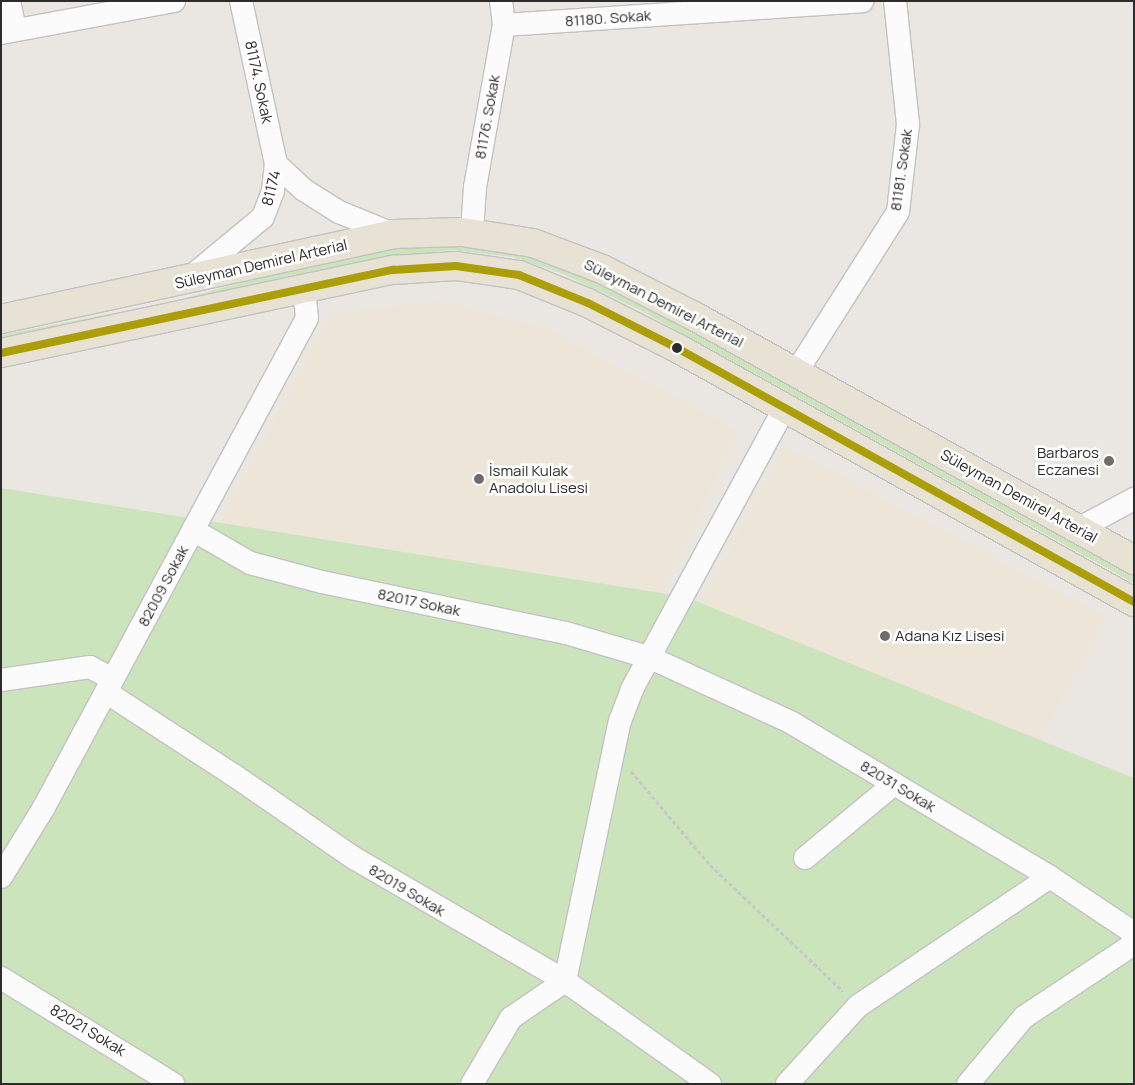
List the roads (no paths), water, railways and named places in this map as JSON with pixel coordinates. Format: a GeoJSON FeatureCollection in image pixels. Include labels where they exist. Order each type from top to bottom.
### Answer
{"type":"FeatureCollection","features":[{"type":"Feature","properties":{"kind":"main road","name":"Süleyman Demirel Arterial"},"geometry":{"type":"LineString","coordinates":[[1,320],[186,281],[393,234],[472,232],[533,243],[602,269],[796,371],[1134,560]]}},
{"type":"Feature","properties":{"kind":"main road"},"geometry":{"type":"LineString","coordinates":[[1,353],[402,269],[456,266],[519,275],[588,304],[677,348],[1134,602]]}},
{"type":"Feature","properties":{"kind":"street"},"geometry":{"type":"LineString","coordinates":[[9,1],[8,31],[174,1]]}},
{"type":"Feature","properties":{"kind":"street","name":"81174. Sokak"},"geometry":{"type":"LineString","coordinates":[[241,1],[276,164]]}},
{"type":"Feature","properties":{"kind":"street","name":"81176. Sokak"},"geometry":{"type":"LineString","coordinates":[[472,232],[475,187],[504,24],[501,1]]}},
{"type":"Feature","properties":{"kind":"street","name":"81180. Sokak"},"geometry":{"type":"LineString","coordinates":[[504,24],[862,1]]}},
{"type":"Feature","properties":{"kind":"street","name":"81181. Sokak"},"geometry":{"type":"LineString","coordinates":[[796,371],[898,212],[908,124],[895,1]]}},
{"type":"Feature","properties":{"kind":"street","name":"81174"},"geometry":{"type":"LineString","coordinates":[[276,164],[304,190],[339,212],[393,234]]}},
{"type":"Feature","properties":{"kind":"street","name":"81174"},"geometry":{"type":"LineString","coordinates":[[186,281],[263,217],[273,191],[276,164]]}},
{"type":"Feature","properties":{"kind":"street","name":"82009 Sokak"},"geometry":{"type":"LineString","coordinates":[[1,877],[42,809],[307,318],[304,290]]}},
{"type":"Feature","properties":{"kind":"street"},"geometry":{"type":"LineString","coordinates":[[472,1084],[511,1018],[565,981],[620,720],[629,697],[784,409]]}},
{"type":"Feature","properties":{"kind":"street"},"geometry":{"type":"LineString","coordinates":[[1078,529],[1134,499]]}},
{"type":"Feature","properties":{"kind":"street","name":"82017 Sokak"},"geometry":{"type":"LineString","coordinates":[[193,530],[259,565],[322,582],[566,632],[651,658]]}},
{"type":"Feature","properties":{"kind":"street","name":"82031 Sokak"},"geometry":{"type":"LineString","coordinates":[[651,658],[792,723],[1050,877],[1134,933]]}},
{"type":"Feature","properties":{"kind":"street","name":"82019 Sokak"},"geometry":{"type":"LineString","coordinates":[[1,680],[90,667],[109,686],[354,858],[565,981],[710,1084]]}},
{"type":"Feature","properties":{"kind":"street"},"geometry":{"type":"LineString","coordinates":[[805,858],[894,784]]}},
{"type":"Feature","properties":{"kind":"street"},"geometry":{"type":"LineString","coordinates":[[787,1084],[858,1006],[1050,877]]}},
{"type":"Feature","properties":{"kind":"street"},"geometry":{"type":"LineString","coordinates":[[968,1084],[1024,1018],[1134,944]]}},
{"type":"Feature","properties":{"kind":"street","name":"82021 Sokak"},"geometry":{"type":"LineString","coordinates":[[1,978],[173,1084]]}},
{"type":"Feature","properties":{"kind":"place","name":"Barbaros Eczanesi"},"geometry":{"type":"Point","coordinates":[1109,461]}},
{"type":"Feature","properties":{"kind":"place","name":"İsmail Kulak Anadolu Lisesi"},"geometry":{"type":"Point","coordinates":[479,479]}},
{"type":"Feature","properties":{"kind":"place","name":"Adana Kız Lisesi"},"geometry":{"type":"Point","coordinates":[885,636]}}]}
